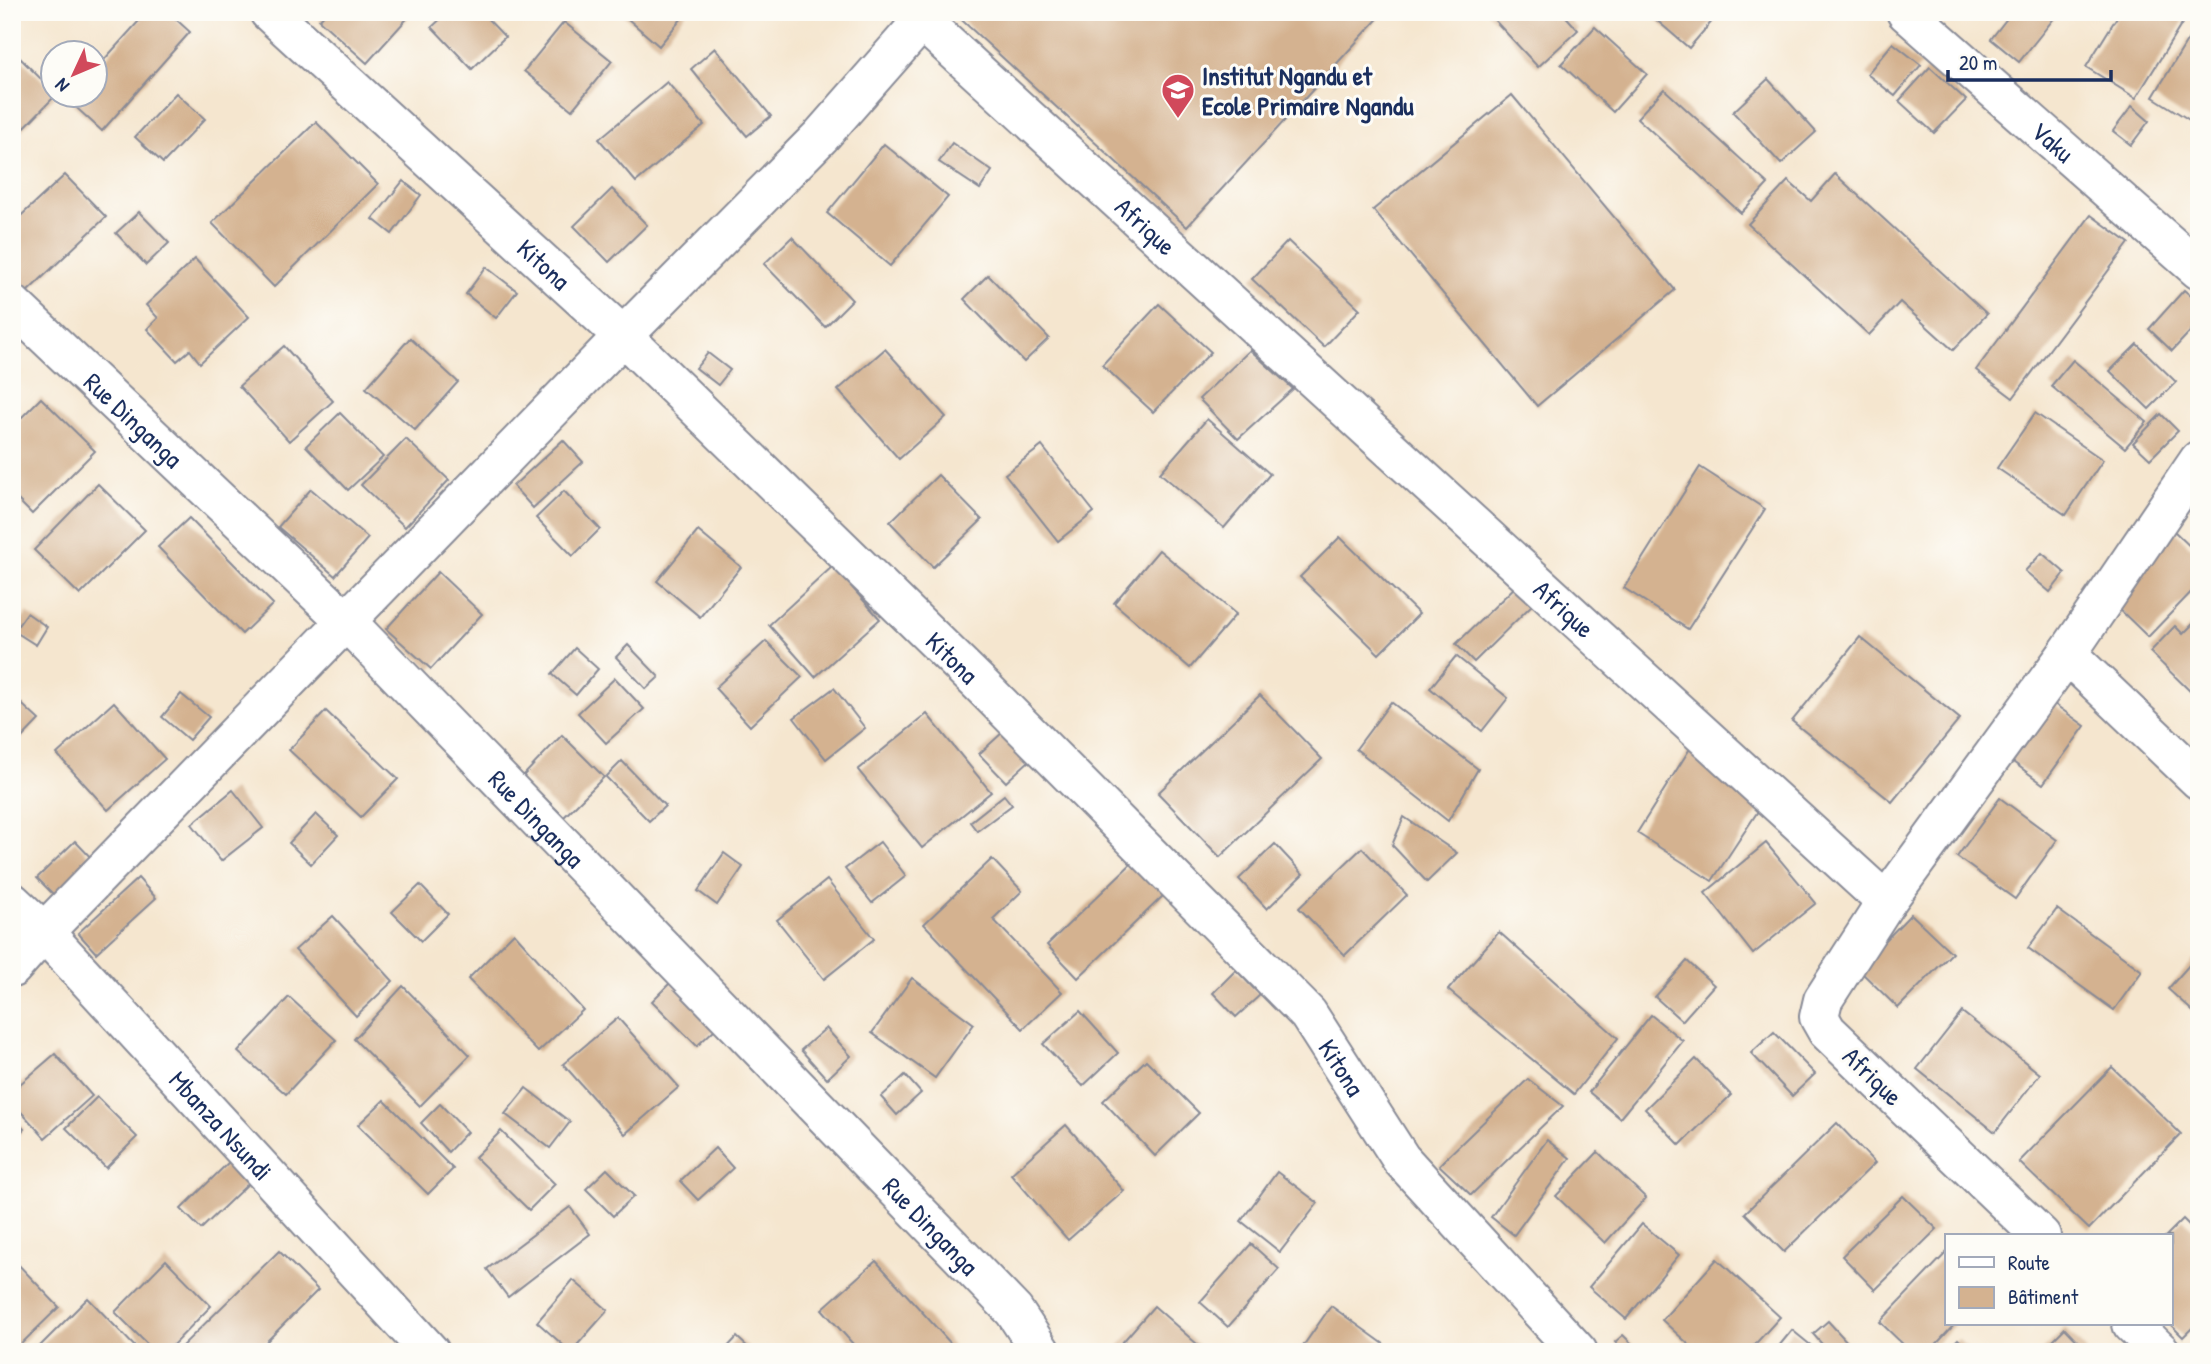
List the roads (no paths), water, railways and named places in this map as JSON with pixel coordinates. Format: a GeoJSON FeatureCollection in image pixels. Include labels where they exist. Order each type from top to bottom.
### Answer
{"type":"FeatureCollection","features":[{"type":"Feature","properties":{"kind":"street","name":"Kitona"},"geometry":{"type":"LineString","coordinates":[[270,12],[623,336],[969,673],[1308,1014],[1401,1159],[1578,1352]]}},
{"type":"Feature","properties":{"kind":"street","name":"Vaku"},"geometry":{"type":"LineString","coordinates":[[1906,12],[2199,270]]}},
{"type":"Feature","properties":{"kind":"street"},"geometry":{"type":"LineString","coordinates":[[12,968],[345,620],[821,136],[917,17]]}},
{"type":"Feature","properties":{"kind":"street","name":"Afrique"},"geometry":{"type":"LineString","coordinates":[[917,17],[1886,902],[1823,1000],[1819,1017],[1827,1031],[2039,1234]]}},
{"type":"Feature","properties":{"kind":"street","name":"Rue Dinganga"},"geometry":{"type":"LineString","coordinates":[[12,304],[345,620],[1014,1311],[1041,1352]]}},
{"type":"Feature","properties":{"kind":"street"},"geometry":{"type":"LineString","coordinates":[[1886,902],[2067,654],[2199,460]]}},
{"type":"Feature","properties":{"kind":"street"},"geometry":{"type":"LineString","coordinates":[[2067,654],[2199,780]]}},
{"type":"Feature","properties":{"kind":"street","name":"Mbanza Nsundi"},"geometry":{"type":"LineString","coordinates":[[12,902],[44,932],[430,1352]]}},
{"type":"Feature","properties":{"kind":"street"},"geometry":{"type":"LineString","coordinates":[[2134,1326],[2161,1352]]}},
{"type":"Feature","properties":{"kind":"place","name":"Institut Ngandu et Ecole Primaire Ngandu"},"geometry":{"type":"Point","coordinates":[1178,120]}}]}
